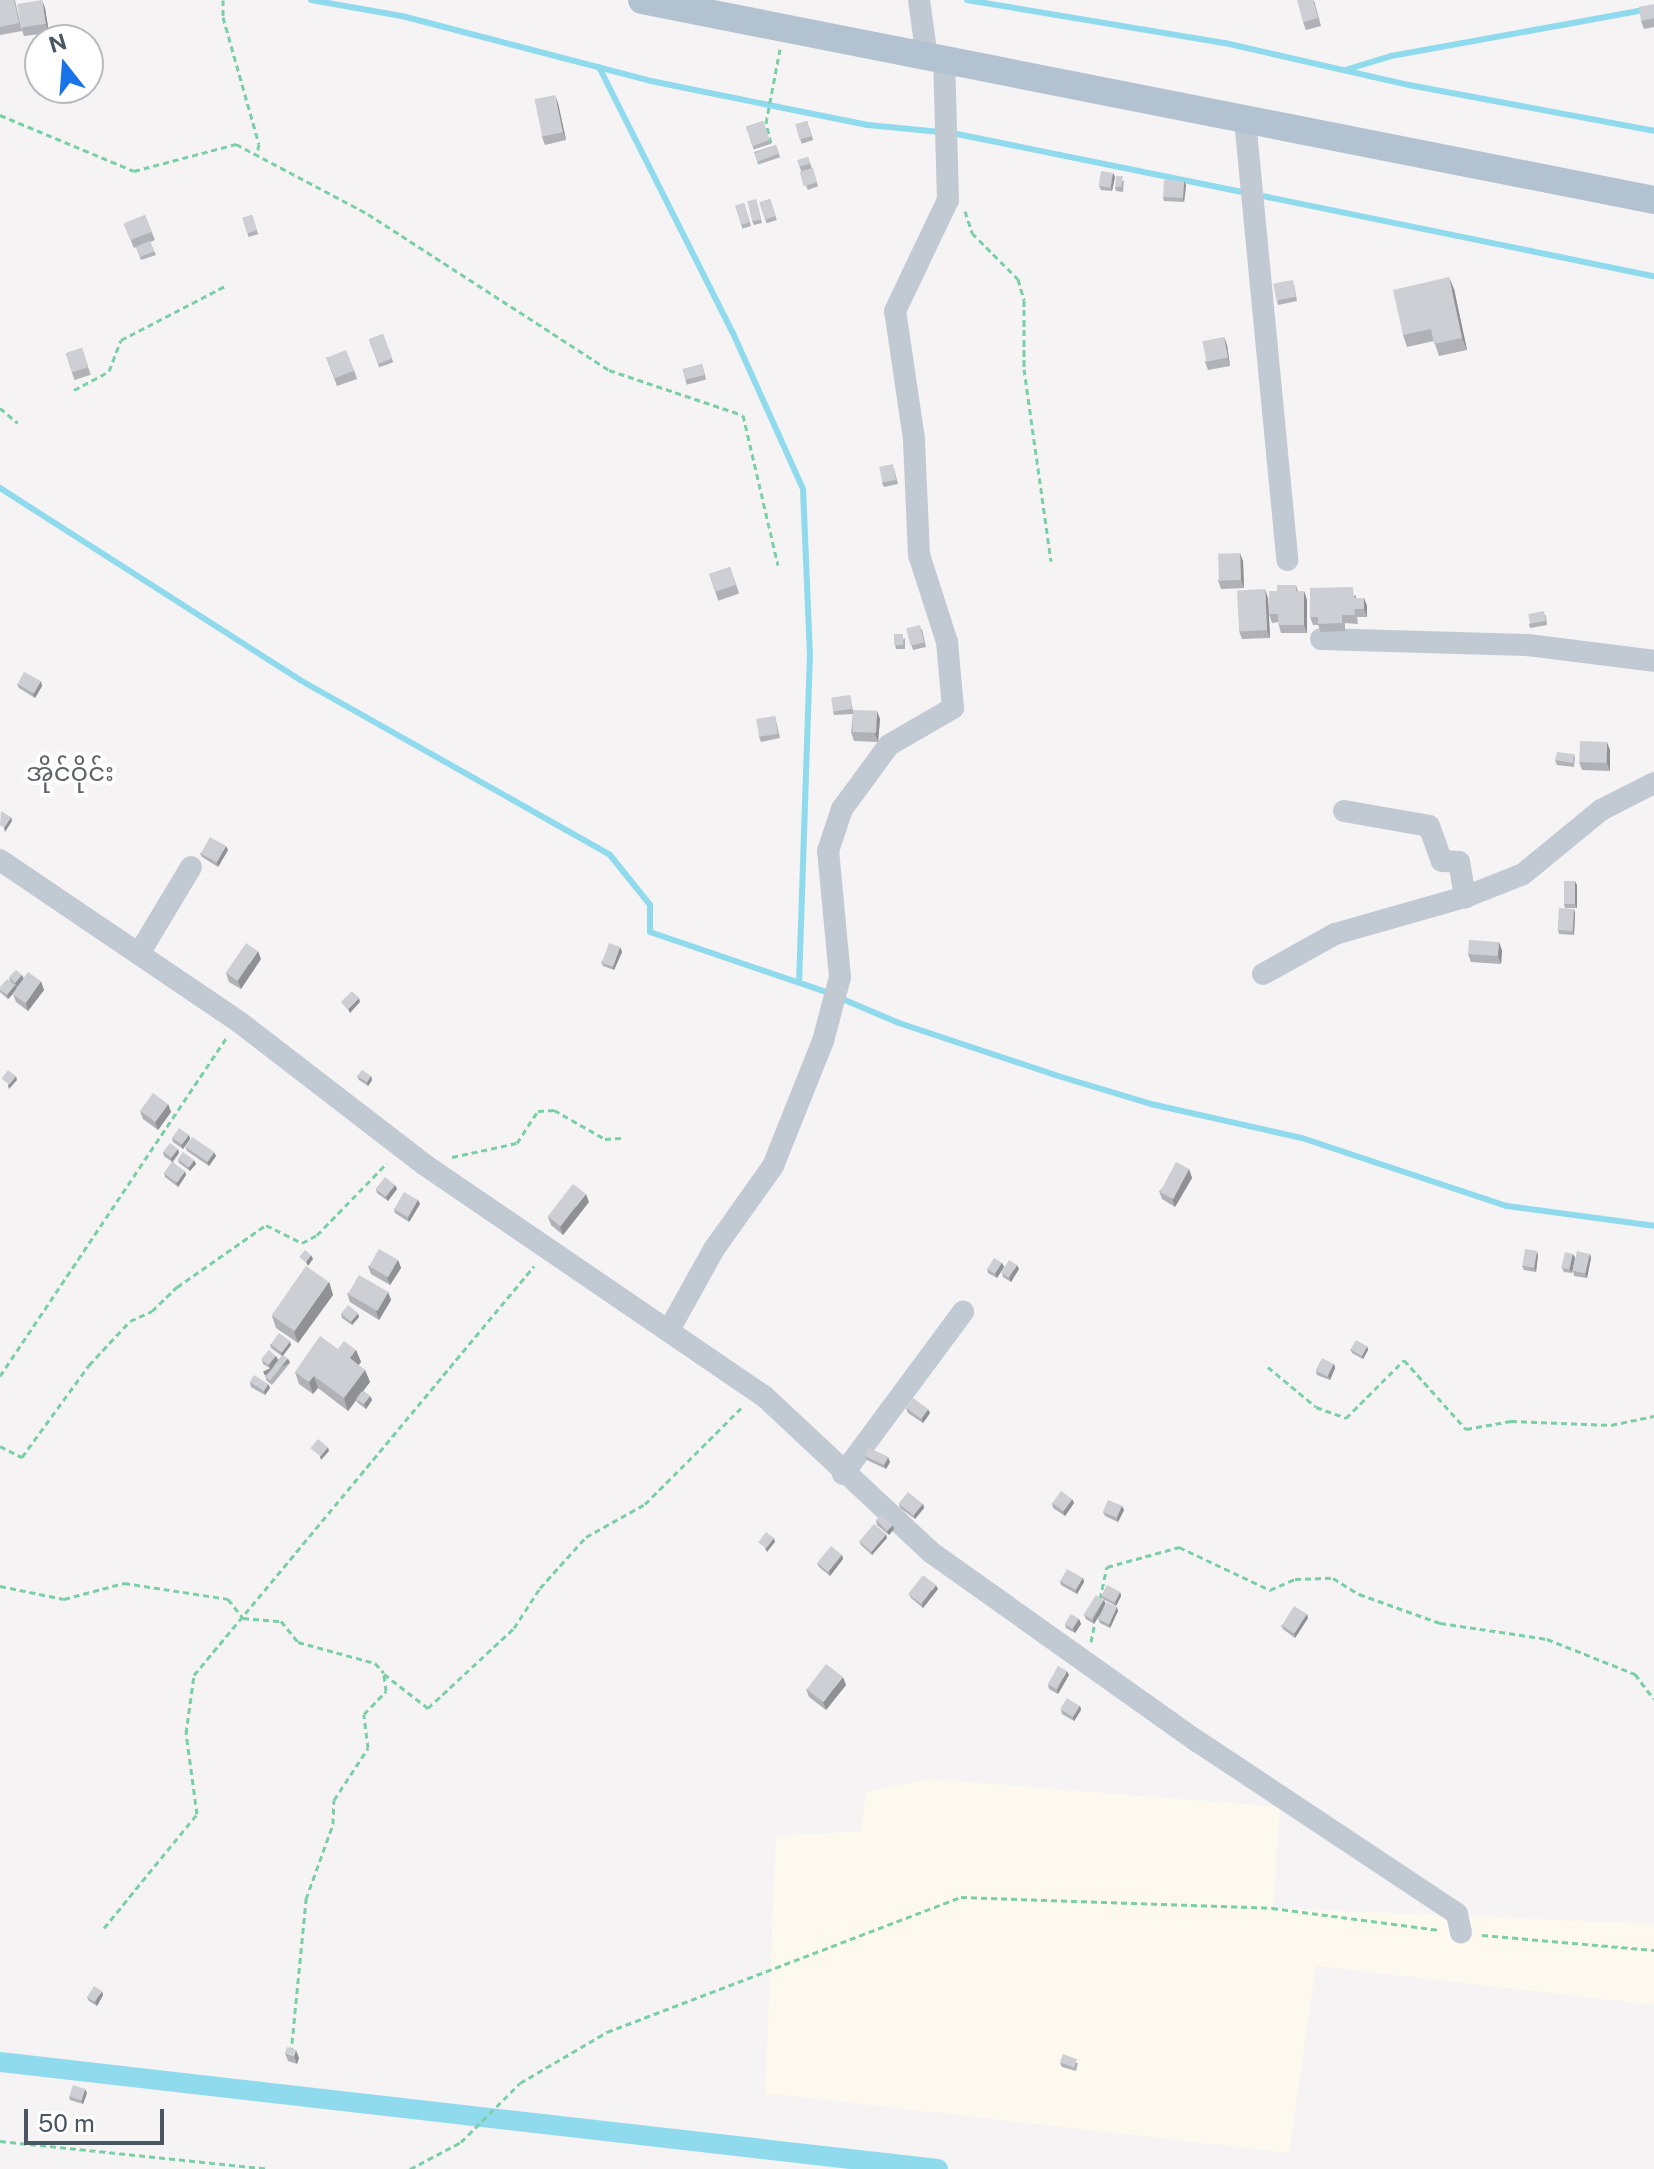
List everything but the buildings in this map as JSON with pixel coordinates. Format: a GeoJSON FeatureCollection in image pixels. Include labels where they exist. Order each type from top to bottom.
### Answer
{"type":"FeatureCollection","features":[{"type":"Feature","properties":{"kind":"main road"},"geometry":{"type":"LineString","coordinates":[[642,0],[1654,200]]}},
{"type":"Feature","properties":{"kind":"street"},"geometry":{"type":"LineString","coordinates":[[669,1330],[714,1249],[773,1166],[823,1041],[840,977],[828,851],[842,809],[889,745],[953,708],[947,642],[919,555],[914,439],[895,311],[948,200],[944,119],[936,59],[919,0]]}},
{"type":"Feature","properties":{"kind":"street"},"geometry":{"type":"LineString","coordinates":[[1245,120],[1287,560]]}},
{"type":"Feature","properties":{"kind":"street"},"geometry":{"type":"LineString","coordinates":[[1321,639],[1528,645],[1654,661]]}},
{"type":"Feature","properties":{"kind":"street"},"geometry":{"type":"LineString","coordinates":[[1263,974],[1335,934],[1465,897],[1523,874],[1601,810],[1654,783]]}},
{"type":"Feature","properties":{"kind":"street"},"geometry":{"type":"LineString","coordinates":[[1344,811],[1429,826],[1442,861],[1459,862],[1465,897]]}},
{"type":"Feature","properties":{"kind":"street"},"geometry":{"type":"LineString","coordinates":[[0,860],[238,1021],[425,1165],[764,1396],[843,1474],[932,1553],[1086,1665],[1457,1914],[1461,1933]]}},
{"type":"Feature","properties":{"kind":"street"},"geometry":{"type":"LineString","coordinates":[[140,952],[191,867]]}},
{"type":"Feature","properties":{"kind":"street"},"geometry":{"type":"LineString","coordinates":[[843,1474],[963,1312]]}},
{"type":"Feature","properties":{"kind":"path"},"geometry":{"type":"LineString","coordinates":[[223,0],[226,31],[259,144],[256,156]]}},
{"type":"Feature","properties":{"kind":"path"},"geometry":{"type":"LineString","coordinates":[[773,155],[766,123],[783,29]]}},
{"type":"Feature","properties":{"kind":"path"},"geometry":{"type":"LineString","coordinates":[[0,115],[134,171],[236,144],[368,214],[609,370],[743,415],[778,565]]}},
{"type":"Feature","properties":{"kind":"path"},"geometry":{"type":"LineString","coordinates":[[948,177],[958,189],[972,233],[1018,279],[1024,300],[1024,369],[1051,561]]}},
{"type":"Feature","properties":{"kind":"path"},"geometry":{"type":"LineString","coordinates":[[74,390],[109,371],[121,340],[225,286]]}},
{"type":"Feature","properties":{"kind":"path"},"geometry":{"type":"LineString","coordinates":[[0,408],[18,423]]}},
{"type":"Feature","properties":{"kind":"path"},"geometry":{"type":"LineString","coordinates":[[0,1376],[238,1021]]}},
{"type":"Feature","properties":{"kind":"path"},"geometry":{"type":"LineString","coordinates":[[425,1165],[517,1143],[538,1111],[554,1110],[605,1139],[621,1138]]}},
{"type":"Feature","properties":{"kind":"path"},"geometry":{"type":"LineString","coordinates":[[0,1446],[22,1457],[89,1365],[130,1321],[152,1311],[177,1287],[266,1225],[302,1243],[317,1235],[404,1146]]}},
{"type":"Feature","properties":{"kind":"path"},"geometry":{"type":"LineString","coordinates":[[104,1928],[197,1814],[186,1733],[194,1675],[549,1247]]}},
{"type":"Feature","properties":{"kind":"path"},"geometry":{"type":"LineString","coordinates":[[1268,1367],[1316,1407],[1346,1418],[1404,1360],[1466,1429],[1511,1421],[1611,1425],[1654,1416]]}},
{"type":"Feature","properties":{"kind":"path"},"geometry":{"type":"LineString","coordinates":[[0,1586],[64,1599],[124,1583],[228,1599],[243,1618],[281,1621],[298,1642],[375,1663],[384,1674],[428,1708],[514,1628],[540,1588],[586,1537],[645,1504],[735,1410],[764,1396]]}},
{"type":"Feature","properties":{"kind":"path"},"geometry":{"type":"LineString","coordinates":[[1086,1665],[1107,1567],[1179,1547],[1270,1590],[1295,1579],[1333,1578],[1359,1594],[1440,1623],[1547,1639],[1635,1674],[1654,1699]]}},
{"type":"Feature","properties":{"kind":"path"},"geometry":{"type":"LineString","coordinates":[[291,2053],[306,1899],[333,1824],[334,1800],[368,1748],[364,1714],[386,1691],[384,1674]]}},
{"type":"Feature","properties":{"kind":"path"},"geometry":{"type":"LineString","coordinates":[[410,2169],[461,2142],[520,2083],[607,2032],[961,1897],[1272,1908],[1461,1933],[1654,1950]]}},
{"type":"Feature","properties":{"kind":"path"},"geometry":{"type":"LineString","coordinates":[[0,2141],[269,2169]]}},
{"type":"Feature","properties":{"kind":"shaded area"},"geometry":{"type":"Polygon","coordinates":[[[930,1779],[1280,1807],[1273,1908],[1654,1924],[1654,2005],[1316,1966],[1289,2153],[765,2093],[776,1836],[861,1831],[866,1792],[930,1779]]]}},
{"type":"Feature","properties":{"kind":"waterway"},"geometry":{"type":"LineString","coordinates":[[311,0],[402,16],[651,81],[868,125],[941,132]]}},
{"type":"Feature","properties":{"kind":"waterway"},"geometry":{"type":"LineString","coordinates":[[967,0],[1225,43],[1409,85],[1654,131]]}},
{"type":"Feature","properties":{"kind":"waterway"},"geometry":{"type":"LineString","coordinates":[[1345,70],[1391,56],[1654,8]]}},
{"type":"Feature","properties":{"kind":"waterway"},"geometry":{"type":"LineString","coordinates":[[599,67],[732,331],[803,489],[810,653],[799,980]]}},
{"type":"Feature","properties":{"kind":"waterway"},"geometry":{"type":"LineString","coordinates":[[952,133],[1247,193]]}},
{"type":"Feature","properties":{"kind":"waterway"},"geometry":{"type":"LineString","coordinates":[[1258,195],[1654,276]]}},
{"type":"Feature","properties":{"kind":"waterway"},"geometry":{"type":"LineString","coordinates":[[0,488],[300,680],[610,855],[650,905],[650,932],[829,993]]}},
{"type":"Feature","properties":{"kind":"waterway"},"geometry":{"type":"LineString","coordinates":[[840,998],[899,1023],[1055,1075],[1151,1104],[1302,1138],[1507,1206],[1654,1226]]}},
{"type":"Feature","properties":{"kind":"waterway"},"geometry":{"type":"LineString","coordinates":[[0,2062],[938,2169]]}},
{"type":"Feature","properties":{"kind":"district","name":"အိုင်ဝိုင်း"},"geometry":{"type":"Point","coordinates":[70,772]}}]}
